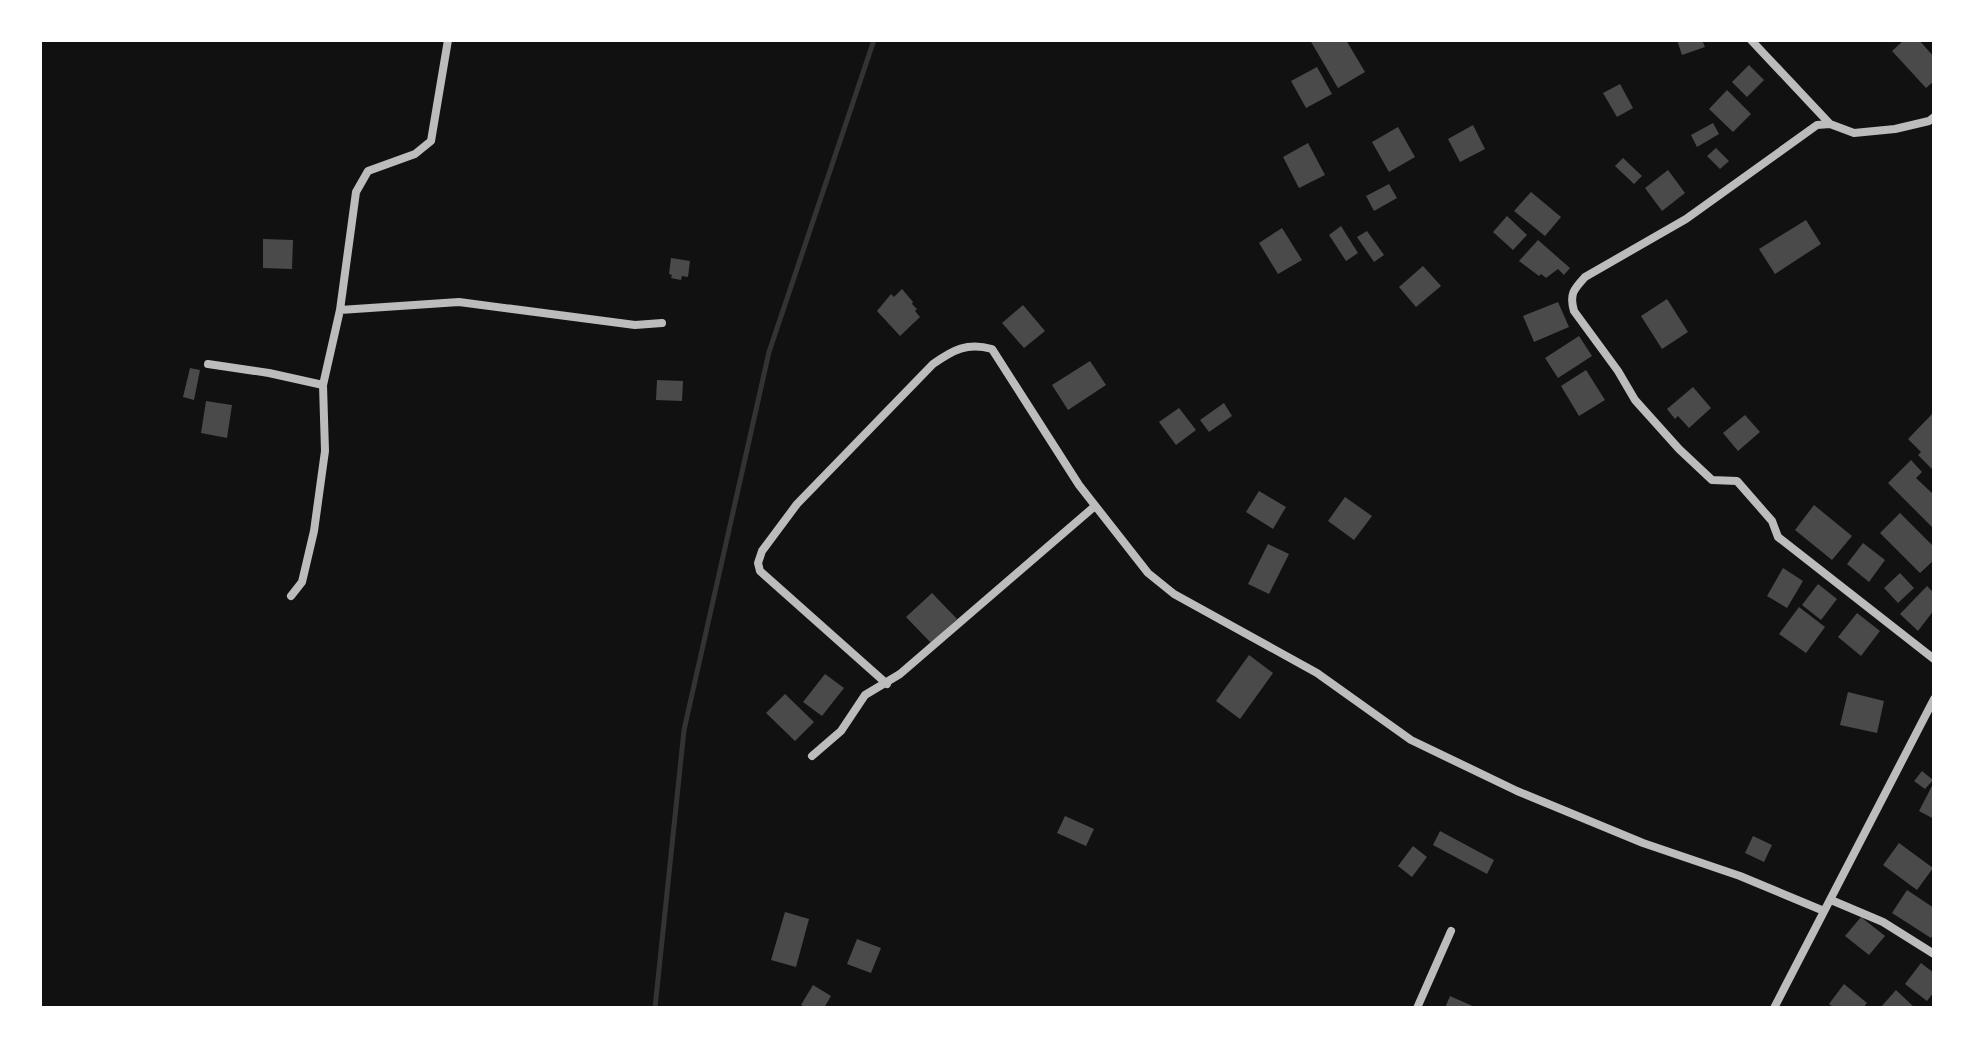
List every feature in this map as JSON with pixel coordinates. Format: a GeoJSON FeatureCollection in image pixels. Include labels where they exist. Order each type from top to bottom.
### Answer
{"type":"FeatureCollection","features":[{"type":"Feature","properties":{"kind":"street"},"geometry":{"type":"LineString","coordinates":[[291,596],[302,582],[314,531],[325,451],[323,385],[340,310],[356,192],[368,171],[415,154],[431,141],[448,40]]}},
{"type":"Feature","properties":{"kind":"street"},"geometry":{"type":"LineString","coordinates":[[1751,40],[1830,124]]}},
{"type":"Feature","properties":{"kind":"street"},"geometry":{"type":"LineString","coordinates":[[1934,117],[1895,129],[1854,133],[1830,124],[1817,125],[1686,219],[1585,277],[1572,291],[1571,299],[1574,311],[1635,400],[1679,449],[1712,480],[1737,481],[1772,521],[1778,537],[1934,659]]}},
{"type":"Feature","properties":{"kind":"street"},"geometry":{"type":"LineString","coordinates":[[340,310],[459,302],[635,325],[662,323]]}},
{"type":"Feature","properties":{"kind":"street"},"geometry":{"type":"LineString","coordinates":[[887,684],[760,571],[758,563],[762,551],[797,504],[933,364],[967,345],[992,349],[1079,485],[1148,573],[1174,594],[1317,673],[1411,740],[1517,791],[1824,911]]}},
{"type":"Feature","properties":{"kind":"street"},"geometry":{"type":"LineString","coordinates":[[208,364],[323,385]]}},
{"type":"Feature","properties":{"kind":"street"},"geometry":{"type":"LineString","coordinates":[[812,756],[841,731],[865,695],[887,684],[1095,506]]}},
{"type":"Feature","properties":{"kind":"street"},"geometry":{"type":"LineString","coordinates":[[1774,1008],[1934,699]]}},
{"type":"Feature","properties":{"kind":"street"},"geometry":{"type":"LineString","coordinates":[[1831,900],[1883,922],[1934,954]]}},
{"type":"Feature","properties":{"kind":"street"},"geometry":{"type":"LineString","coordinates":[[1417,1008],[1451,931]]}},
{"type":"Feature","properties":{"kind":"building"},"geometry":{"type":"Polygon","coordinates":[[[1310,40],[1346,40],[1365,72],[1338,88],[1310,40]]]}},
{"type":"Feature","properties":{"kind":"building"},"geometry":{"type":"Polygon","coordinates":[[[1677,40],[1702,40],[1705,47],[1682,55],[1677,40]]]}},
{"type":"Feature","properties":{"kind":"building"},"geometry":{"type":"Polygon","coordinates":[[[1904,40],[1919,40],[1934,57],[1934,81],[1926,88],[1892,51],[1904,40]]]}},
{"type":"Feature","properties":{"kind":"building"},"geometry":{"type":"Polygon","coordinates":[[[1749,65],[1764,80],[1747,97],[1732,82],[1749,65]]]}},
{"type":"Feature","properties":{"kind":"building"},"geometry":{"type":"Polygon","coordinates":[[[1317,67],[1332,94],[1306,108],[1291,81],[1317,67]]]}},
{"type":"Feature","properties":{"kind":"building"},"geometry":{"type":"Polygon","coordinates":[[[1620,84],[1633,108],[1617,117],[1603,93],[1620,84]]]}},
{"type":"Feature","properties":{"kind":"building"},"geometry":{"type":"Polygon","coordinates":[[[1727,90],[1751,114],[1733,132],[1709,109],[1727,90]]]}},
{"type":"Feature","properties":{"kind":"building"},"geometry":{"type":"Polygon","coordinates":[[[1713,123],[1719,134],[1697,147],[1691,135],[1713,123]]]}},
{"type":"Feature","properties":{"kind":"building"},"geometry":{"type":"Polygon","coordinates":[[[1473,125],[1485,149],[1460,162],[1448,139],[1473,125]]]}},
{"type":"Feature","properties":{"kind":"building"},"geometry":{"type":"Polygon","coordinates":[[[1398,127],[1415,157],[1389,172],[1372,142],[1398,127]]]}},
{"type":"Feature","properties":{"kind":"building"},"geometry":{"type":"Polygon","coordinates":[[[1308,143],[1325,175],[1299,188],[1283,157],[1308,143]]]}},
{"type":"Feature","properties":{"kind":"building"},"geometry":{"type":"Polygon","coordinates":[[[1716,148],[1729,161],[1720,169],[1707,156],[1716,148]]]}},
{"type":"Feature","properties":{"kind":"building"},"geometry":{"type":"Polygon","coordinates":[[[1623,158],[1642,176],[1634,184],[1615,166],[1623,158]]]}},
{"type":"Feature","properties":{"kind":"building"},"geometry":{"type":"Polygon","coordinates":[[[1668,170],[1685,193],[1662,211],[1645,188],[1668,170]]]}},
{"type":"Feature","properties":{"kind":"building"},"geometry":{"type":"Polygon","coordinates":[[[1389,184],[1397,198],[1374,211],[1366,196],[1389,184]]]}},
{"type":"Feature","properties":{"kind":"building"},"geometry":{"type":"Polygon","coordinates":[[[1531,192],[1561,217],[1545,236],[1514,211],[1531,192]]]}},
{"type":"Feature","properties":{"kind":"building"},"geometry":{"type":"Polygon","coordinates":[[[1507,216],[1527,235],[1513,250],[1493,232],[1507,216]]]}},
{"type":"Feature","properties":{"kind":"building"},"geometry":{"type":"Polygon","coordinates":[[[1806,220],[1821,244],[1775,274],[1759,249],[1806,220]]]}},
{"type":"Feature","properties":{"kind":"building"},"geometry":{"type":"Polygon","coordinates":[[[1341,226],[1358,253],[1346,261],[1329,235],[1341,226]]]}},
{"type":"Feature","properties":{"kind":"building"},"geometry":{"type":"Polygon","coordinates":[[[1282,228],[1302,260],[1278,274],[1259,243],[1282,228]]]}},
{"type":"Feature","properties":{"kind":"building"},"geometry":{"type":"Polygon","coordinates":[[[1367,231],[1384,255],[1374,262],[1357,237],[1367,231]]]}},
{"type":"Feature","properties":{"kind":"building"},"geometry":{"type":"Polygon","coordinates":[[[263,239],[293,240],[292,269],[263,268],[263,239]]]}},
{"type":"Feature","properties":{"kind":"building"},"geometry":{"type":"Polygon","coordinates":[[[1538,240],[1570,268],[1564,275],[1558,269],[1546,278],[1541,274],[1539,276],[1519,261],[1538,240]]]}},
{"type":"Feature","properties":{"kind":"building"},"geometry":{"type":"Polygon","coordinates":[[[671,258],[690,261],[688,277],[682,276],[681,280],[671,278],[671,258]]]}},
{"type":"Feature","properties":{"kind":"building"},"geometry":{"type":"Polygon","coordinates":[[[1423,266],[1441,286],[1416,307],[1399,287],[1423,266]]]}},
{"type":"Feature","properties":{"kind":"building"},"geometry":{"type":"Polygon","coordinates":[[[902,289],[920,317],[900,336],[877,311],[891,294],[894,297],[902,289]]]}},
{"type":"Feature","properties":{"kind":"building"},"geometry":{"type":"Polygon","coordinates":[[[1667,299],[1688,332],[1662,349],[1641,316],[1667,299]]]}},
{"type":"Feature","properties":{"kind":"building"},"geometry":{"type":"Polygon","coordinates":[[[1558,302],[1569,327],[1534,342],[1523,316],[1558,302]]]}},
{"type":"Feature","properties":{"kind":"building"},"geometry":{"type":"Polygon","coordinates":[[[1023,305],[1045,331],[1024,348],[1002,323],[1023,305]]]}},
{"type":"Feature","properties":{"kind":"building"},"geometry":{"type":"Polygon","coordinates":[[[1579,336],[1592,356],[1558,378],[1545,358],[1579,336]]]}},
{"type":"Feature","properties":{"kind":"building"},"geometry":{"type":"Polygon","coordinates":[[[1090,361],[1106,385],[1068,410],[1052,385],[1090,361]]]}},
{"type":"Feature","properties":{"kind":"building"},"geometry":{"type":"Polygon","coordinates":[[[190,368],[200,370],[194,400],[183,397],[190,368]]]}},
{"type":"Feature","properties":{"kind":"building"},"geometry":{"type":"Polygon","coordinates":[[[1586,370],[1605,400],[1579,416],[1561,386],[1586,370]]]}},
{"type":"Feature","properties":{"kind":"building"},"geometry":{"type":"Polygon","coordinates":[[[657,380],[683,381],[682,401],[656,400],[657,380]]]}},
{"type":"Feature","properties":{"kind":"building"},"geometry":{"type":"Polygon","coordinates":[[[1693,387],[1711,408],[1689,428],[1667,409],[1693,387]]]}},
{"type":"Feature","properties":{"kind":"building"},"geometry":{"type":"Polygon","coordinates":[[[206,401],[232,405],[227,438],[201,433],[206,401]]]}},
{"type":"Feature","properties":{"kind":"building"},"geometry":{"type":"Polygon","coordinates":[[[1224,403],[1232,416],[1209,432],[1200,420],[1224,403]]]}},
{"type":"Feature","properties":{"kind":"building"},"geometry":{"type":"Polygon","coordinates":[[[1179,408],[1196,430],[1176,445],[1159,422],[1179,408]]]}},
{"type":"Feature","properties":{"kind":"building"},"geometry":{"type":"Polygon","coordinates":[[[1934,412],[1934,471],[1908,439],[1934,412]]]}},
{"type":"Feature","properties":{"kind":"building"},"geometry":{"type":"Polygon","coordinates":[[[1745,415],[1760,432],[1738,451],[1723,433],[1745,415]]]}},
{"type":"Feature","properties":{"kind":"building"},"geometry":{"type":"Polygon","coordinates":[[[1911,460],[1922,472],[1916,478],[1934,495],[1934,529],[1888,483],[1911,460]]]}},
{"type":"Feature","properties":{"kind":"building"},"geometry":{"type":"Polygon","coordinates":[[[1259,491],[1286,507],[1273,529],[1246,512],[1259,491]]]}},
{"type":"Feature","properties":{"kind":"building"},"geometry":{"type":"Polygon","coordinates":[[[1345,497],[1372,516],[1354,540],[1328,521],[1345,497]]]}},
{"type":"Feature","properties":{"kind":"building"},"geometry":{"type":"Polygon","coordinates":[[[1814,505],[1852,536],[1832,560],[1795,530],[1814,505]]]}},
{"type":"Feature","properties":{"kind":"building"},"geometry":{"type":"Polygon","coordinates":[[[1900,513],[1934,547],[1934,560],[1920,573],[1880,533],[1900,513]]]}},
{"type":"Feature","properties":{"kind":"building"},"geometry":{"type":"Polygon","coordinates":[[[1863,543],[1885,560],[1869,582],[1847,564],[1863,543]]]}},
{"type":"Feature","properties":{"kind":"building"},"geometry":{"type":"Polygon","coordinates":[[[1268,544],[1289,554],[1269,594],[1248,584],[1268,544]]]}},
{"type":"Feature","properties":{"kind":"building"},"geometry":{"type":"Polygon","coordinates":[[[1783,568],[1803,581],[1787,608],[1767,596],[1783,568]]]}},
{"type":"Feature","properties":{"kind":"building"},"geometry":{"type":"Polygon","coordinates":[[[1900,573],[1914,588],[1898,603],[1884,588],[1900,573]]]}},
{"type":"Feature","properties":{"kind":"building"},"geometry":{"type":"Polygon","coordinates":[[[1818,584],[1837,599],[1821,620],[1802,605],[1818,584]]]}},
{"type":"Feature","properties":{"kind":"building"},"geometry":{"type":"Polygon","coordinates":[[[1927,586],[1934,593],[1934,610],[1918,631],[1900,614],[1927,586]]]}},
{"type":"Feature","properties":{"kind":"building"},"geometry":{"type":"Polygon","coordinates":[[[932,593],[957,619],[931,643],[906,617],[932,593]]]}},
{"type":"Feature","properties":{"kind":"building"},"geometry":{"type":"Polygon","coordinates":[[[1799,607],[1825,627],[1806,653],[1779,634],[1799,607]]]}},
{"type":"Feature","properties":{"kind":"building"},"geometry":{"type":"Polygon","coordinates":[[[1857,613],[1880,631],[1861,656],[1838,637],[1857,613]]]}},
{"type":"Feature","properties":{"kind":"building"},"geometry":{"type":"Polygon","coordinates":[[[1249,655],[1273,673],[1240,719],[1216,701],[1249,655]]]}},
{"type":"Feature","properties":{"kind":"building"},"geometry":{"type":"Polygon","coordinates":[[[825,674],[844,688],[822,716],[803,702],[825,674]]]}},
{"type":"Feature","properties":{"kind":"building"},"geometry":{"type":"Polygon","coordinates":[[[1848,692],[1884,701],[1877,733],[1840,725],[1848,692]]]}},
{"type":"Feature","properties":{"kind":"building"},"geometry":{"type":"Polygon","coordinates":[[[785,694],[814,722],[795,741],[766,713],[785,694]]]}},
{"type":"Feature","properties":{"kind":"building"},"geometry":{"type":"Polygon","coordinates":[[[1922,771],[1933,780],[1925,789],[1914,781],[1922,771]]]}},
{"type":"Feature","properties":{"kind":"building"},"geometry":{"type":"Polygon","coordinates":[[[1934,782],[1934,819],[1919,811],[1934,782]]]}},
{"type":"Feature","properties":{"kind":"building"},"geometry":{"type":"Polygon","coordinates":[[[1065,816],[1094,829],[1086,846],[1057,833],[1065,816]]]}},
{"type":"Feature","properties":{"kind":"building"},"geometry":{"type":"Polygon","coordinates":[[[1440,831],[1494,860],[1487,874],[1433,845],[1440,831]]]}},
{"type":"Feature","properties":{"kind":"building"},"geometry":{"type":"Polygon","coordinates":[[[1753,836],[1772,845],[1764,862],[1745,853],[1753,836]]]}},
{"type":"Feature","properties":{"kind":"building"},"geometry":{"type":"Polygon","coordinates":[[[1899,843],[1933,868],[1917,890],[1883,865],[1899,843]]]}},
{"type":"Feature","properties":{"kind":"building"},"geometry":{"type":"Polygon","coordinates":[[[1413,846],[1427,857],[1412,877],[1398,866],[1413,846]]]}},
{"type":"Feature","properties":{"kind":"building"},"geometry":{"type":"Polygon","coordinates":[[[1907,890],[1934,908],[1934,934],[1931,938],[1892,913],[1907,890]]]}},
{"type":"Feature","properties":{"kind":"building"},"geometry":{"type":"Polygon","coordinates":[[[785,912],[809,919],[796,967],[771,960],[785,912]]]}},
{"type":"Feature","properties":{"kind":"building"},"geometry":{"type":"Polygon","coordinates":[[[1861,917],[1885,936],[1869,955],[1845,936],[1861,917]]]}},
{"type":"Feature","properties":{"kind":"building"},"geometry":{"type":"Polygon","coordinates":[[[857,939],[881,948],[871,973],[847,964],[857,939]]]}},
{"type":"Feature","properties":{"kind":"building"},"geometry":{"type":"Polygon","coordinates":[[[1921,963],[1934,973],[1934,992],[1927,1001],[1905,984],[1921,963]]]}},
{"type":"Feature","properties":{"kind":"building"},"geometry":{"type":"Polygon","coordinates":[[[1844,984],[1867,1003],[1863,1008],[1834,1008],[1829,1004],[1844,984]]]}},
{"type":"Feature","properties":{"kind":"building"},"geometry":{"type":"Polygon","coordinates":[[[813,985],[831,996],[824,1008],[801,1005],[813,985]]]}},
{"type":"Feature","properties":{"kind":"building"},"geometry":{"type":"Polygon","coordinates":[[[1896,990],[1915,1008],[1880,1008],[1896,990]]]}},
{"type":"Feature","properties":{"kind":"building"},"geometry":{"type":"Polygon","coordinates":[[[1450,996],[1477,1008],[1445,1008],[1450,996]]]}},
{"type":"Feature","properties":{"kind":"waterway"},"geometry":{"type":"LineString","coordinates":[[655,1008],[684,730],[769,352],[874,40]]}}]}
